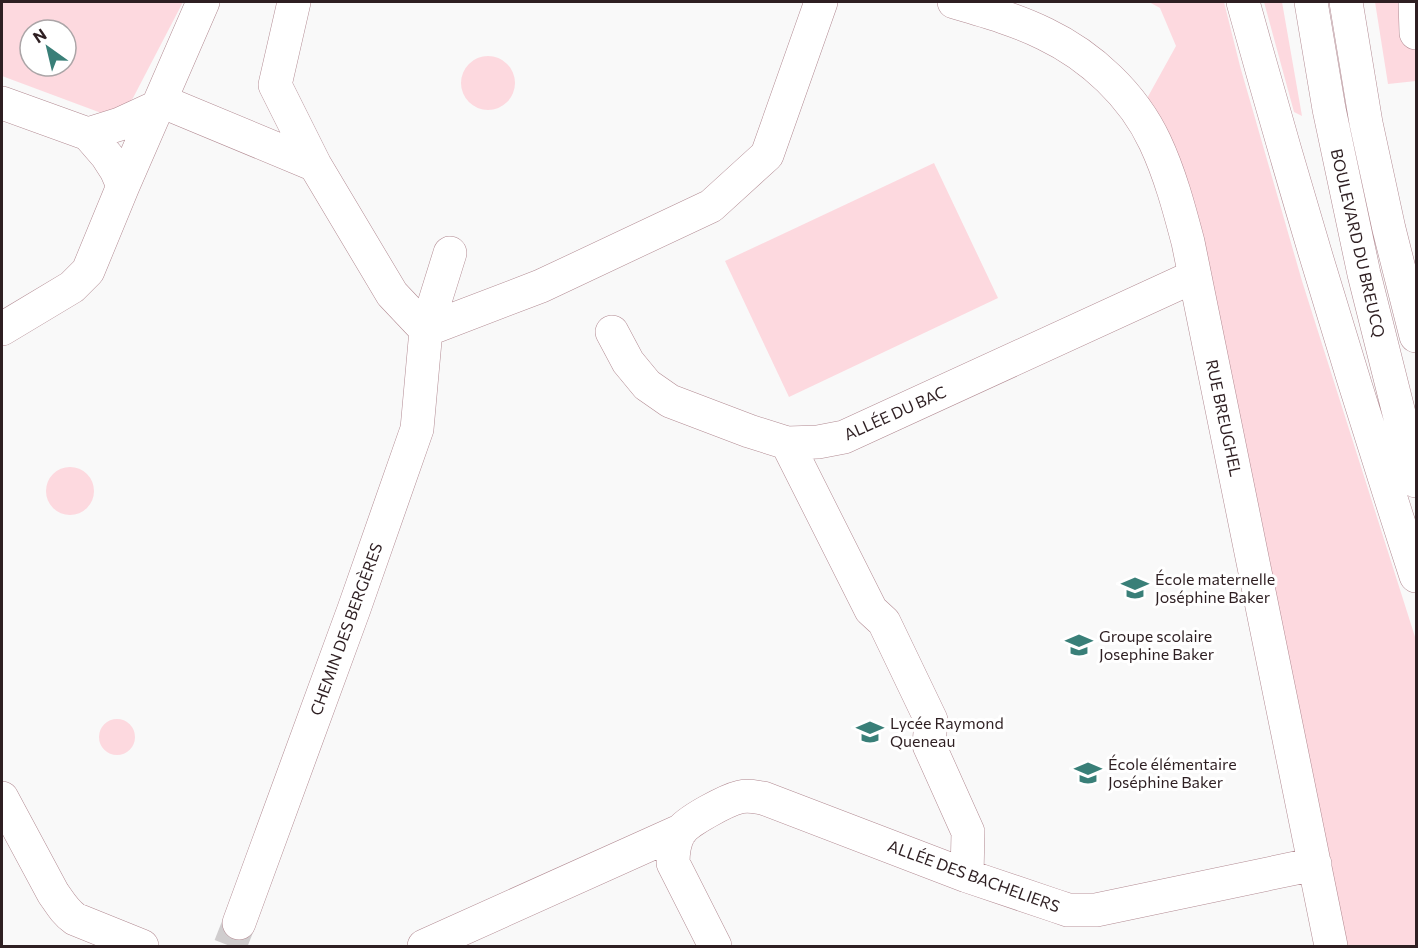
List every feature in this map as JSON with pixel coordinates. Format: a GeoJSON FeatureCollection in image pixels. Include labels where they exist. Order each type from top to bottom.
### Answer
{"type":"FeatureCollection","features":[{"type":"Feature","properties":{"kind":"main road"},"geometry":{"type":"LineString","coordinates":[[2,329],[72,287],[88,270],[203,2]]}},
{"type":"Feature","properties":{"kind":"main road"},"geometry":{"type":"LineString","coordinates":[[294,2],[275,85],[315,165],[392,294],[426,330],[541,286],[711,206],[767,155],[822,2]]}},
{"type":"Feature","properties":{"kind":"main road","name":"RUE BREUGHEL"},"geometry":{"type":"LineString","coordinates":[[954,2],[1044,33],[1076,50],[1122,92],[1140,115],[1155,141],[1174,190],[1195,276],[1331,946]]}},
{"type":"Feature","properties":{"kind":"main road"},"geometry":{"type":"LineString","coordinates":[[1243,2],[1303,211],[1416,576]]}},
{"type":"Feature","properties":{"kind":"main road","name":"BOULEVARD DU BREUCQ"},"geometry":{"type":"LineString","coordinates":[[1311,2],[1329,109],[1361,264],[1416,482]]}},
{"type":"Feature","properties":{"kind":"main road","name":"BOULEVARD DU BREUCQ"},"geometry":{"type":"LineString","coordinates":[[1346,2],[1366,123],[1389,229],[1416,336]]}},
{"type":"Feature","properties":{"kind":"main road"},"geometry":{"type":"LineString","coordinates":[[1415,2],[1416,33]]}},
{"type":"Feature","properties":{"kind":"main road"},"geometry":{"type":"LineString","coordinates":[[2,103],[88,134],[107,156],[123,186]]}},
{"type":"Feature","properties":{"kind":"main road"},"geometry":{"type":"LineString","coordinates":[[88,134],[120,124],[160,103],[315,165]]}},
{"type":"Feature","properties":{"kind":"main road","name":"CHEMIN DES BERGÈRES"},"geometry":{"type":"LineString","coordinates":[[239,923],[417,429],[426,330],[450,253]]}},
{"type":"Feature","properties":{"kind":"main road","name":"ALLÉE DU BAC"},"geometry":{"type":"LineString","coordinates":[[612,332],[628,362],[647,385],[670,401],[787,443],[818,442],[844,437],[1195,276]]}},
{"type":"Feature","properties":{"kind":"main road"},"geometry":{"type":"LineString","coordinates":[[787,443],[871,610],[884,622],[931,720],[929,745],[968,832],[967,876]]}},
{"type":"Feature","properties":{"kind":"main road","name":"ALLÉE DES BACHELIERS"},"geometry":{"type":"LineString","coordinates":[[424,946],[681,830],[691,821],[741,797],[751,796],[764,798],[967,876],[1068,910],[1096,910],[1315,864]]}},
{"type":"Feature","properties":{"kind":"main road"},"geometry":{"type":"LineString","coordinates":[[2,798],[62,907],[75,919],[142,946]]}},
{"type":"Feature","properties":{"kind":"main road"},"geometry":{"type":"LineString","coordinates":[[681,830],[675,841],[673,863],[715,946]]}},
{"type":"Feature","properties":{"kind":"shaded area"},"geometry":{"type":"Polygon","coordinates":[[[2,2],[183,2],[133,98],[112,117],[2,76],[2,2]]]}},
{"type":"Feature","properties":{"kind":"shaded area"},"geometry":{"type":"Polygon","coordinates":[[[1149,2],[1224,2],[1240,66],[1302,281],[1416,640],[1416,946],[1347,946],[1262,523],[1192,209],[1145,102],[1176,46],[1160,8],[1149,2]]]}},
{"type":"Feature","properties":{"kind":"shaded area"},"geometry":{"type":"Polygon","coordinates":[[[1264,2],[1282,2],[1302,116],[1294,112],[1264,2]]]}},
{"type":"Feature","properties":{"kind":"shaded area"},"geometry":{"type":"Polygon","coordinates":[[[1375,2],[1416,2],[1416,81],[1388,84],[1375,2]]]}},
{"type":"Feature","properties":{"kind":"shaded area"},"geometry":{"type":"Polygon","coordinates":[[[488,56],[498,58],[507,64],[513,73],[515,83],[513,93],[507,102],[498,108],[488,110],[478,108],[469,102],[463,93],[461,83],[463,73],[469,64],[478,58],[488,56]]]}},
{"type":"Feature","properties":{"kind":"shaded area"},"geometry":{"type":"Polygon","coordinates":[[[934,163],[998,298],[789,397],[725,261],[934,163]]]}},
{"type":"Feature","properties":{"kind":"shaded area"},"geometry":{"type":"Polygon","coordinates":[[[65,467],[75,467],[87,474],[94,486],[94,496],[87,508],[75,515],[65,515],[50,504],[46,496],[46,486],[57,471],[65,467]]]}},
{"type":"Feature","properties":{"kind":"shaded area"},"geometry":{"type":"Polygon","coordinates":[[[117,719],[130,724],[135,737],[130,750],[117,755],[104,750],[99,737],[104,724],[117,719]]]}},
{"type":"Feature","properties":{"kind":"tunnel"},"geometry":{"type":"LineString","coordinates":[[230,946],[239,923]]}},
{"type":"Feature","properties":{"kind":"place","name":"École maternelle Joséphine Baker"},"geometry":{"type":"Point","coordinates":[1135,588]}},
{"type":"Feature","properties":{"kind":"place","name":"Groupe scolaire Josephine Baker"},"geometry":{"type":"Point","coordinates":[1079,645]}},
{"type":"Feature","properties":{"kind":"place","name":"Lycée Raymond Queneau"},"geometry":{"type":"Point","coordinates":[870,732]}},
{"type":"Feature","properties":{"kind":"place","name":"École élémentaire Joséphine Baker"},"geometry":{"type":"Point","coordinates":[1088,773]}}]}
